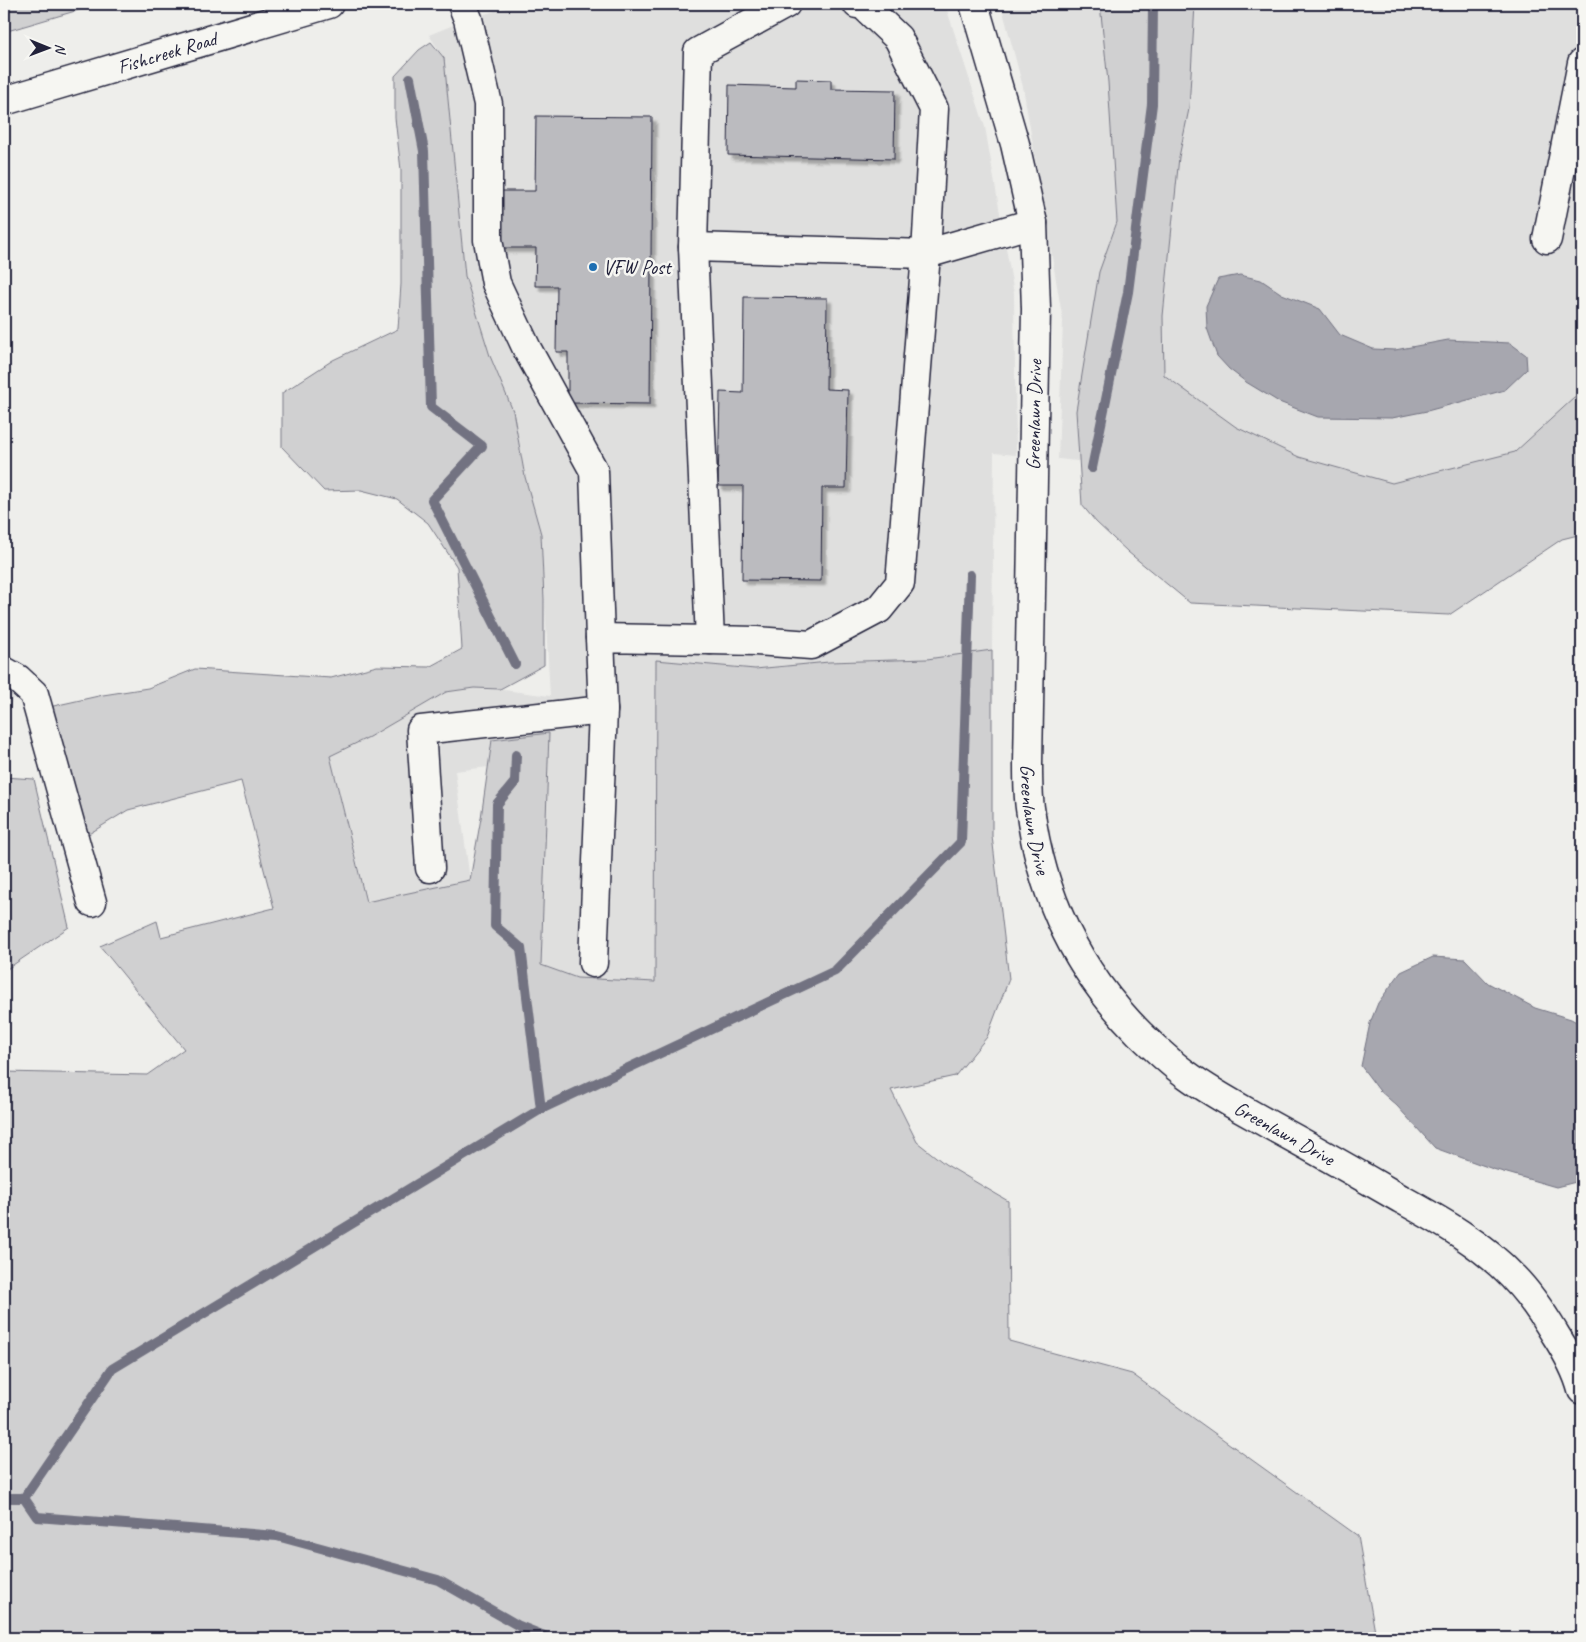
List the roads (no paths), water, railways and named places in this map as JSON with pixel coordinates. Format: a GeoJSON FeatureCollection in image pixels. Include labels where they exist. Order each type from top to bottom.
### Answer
{"type":"FeatureCollection","features":[{"type":"Feature","properties":{"kind":"street","name":"Fishcreek Road"},"geometry":{"type":"LineString","coordinates":[[4,101],[329,4]]}},
{"type":"Feature","properties":{"kind":"street"},"geometry":{"type":"LineString","coordinates":[[462,4],[468,19],[488,104],[488,240],[496,283],[526,349],[594,471],[604,710],[594,963]]}},
{"type":"Feature","properties":{"kind":"street"},"geometry":{"type":"LineString","coordinates":[[710,640],[693,246],[698,52],[786,4]]}},
{"type":"Feature","properties":{"kind":"street"},"geometry":{"type":"LineString","coordinates":[[600,638],[756,641],[811,645],[879,609],[900,583],[926,254],[934,109],[898,38],[863,5],[857,4]]}},
{"type":"Feature","properties":{"kind":"street","name":"Greenlawn Drive"},"geometry":{"type":"LineString","coordinates":[[974,4],[1015,144],[1033,223],[1036,309],[1028,754],[1029,806],[1038,853],[1052,900],[1072,944],[1096,984],[1122,1016],[1152,1046],[1186,1074],[1231,1102],[1446,1225],[1488,1254],[1514,1278],[1542,1312],[1562,1346],[1582,1390]]}},
{"type":"Feature","properties":{"kind":"street"},"geometry":{"type":"LineString","coordinates":[[1547,239],[1582,63]]}},
{"type":"Feature","properties":{"kind":"street"},"geometry":{"type":"LineString","coordinates":[[693,246],[926,254],[1033,223]]}},
{"type":"Feature","properties":{"kind":"street"},"geometry":{"type":"LineString","coordinates":[[4,671],[18,679],[34,694],[92,902]]}},
{"type":"Feature","properties":{"kind":"street"},"geometry":{"type":"LineString","coordinates":[[430,868],[421,730],[604,710]]}},
{"type":"Feature","properties":{"kind":"waterway"},"geometry":{"type":"LineString","coordinates":[[1092,468],[1128,292],[1152,104],[1153,4]]}},
{"type":"Feature","properties":{"kind":"waterway"},"geometry":{"type":"LineString","coordinates":[[410,78],[424,151],[431,407],[482,446],[432,500],[515,664]]}},
{"type":"Feature","properties":{"kind":"waterway"},"geometry":{"type":"LineString","coordinates":[[24,1498],[112,1369],[541,1109],[835,971],[961,842],[970,575]]}},
{"type":"Feature","properties":{"kind":"waterway"},"geometry":{"type":"LineString","coordinates":[[516,755],[515,782],[497,804],[495,926],[521,948],[541,1109]]}},
{"type":"Feature","properties":{"kind":"waterway"},"geometry":{"type":"LineString","coordinates":[[4,1498],[24,1498],[37,1517],[277,1536],[438,1580],[519,1626],[549,1638]]}},
{"type":"Feature","properties":{"kind":"place","name":"VFW Post"},"geometry":{"type":"Point","coordinates":[593,267]}}]}
